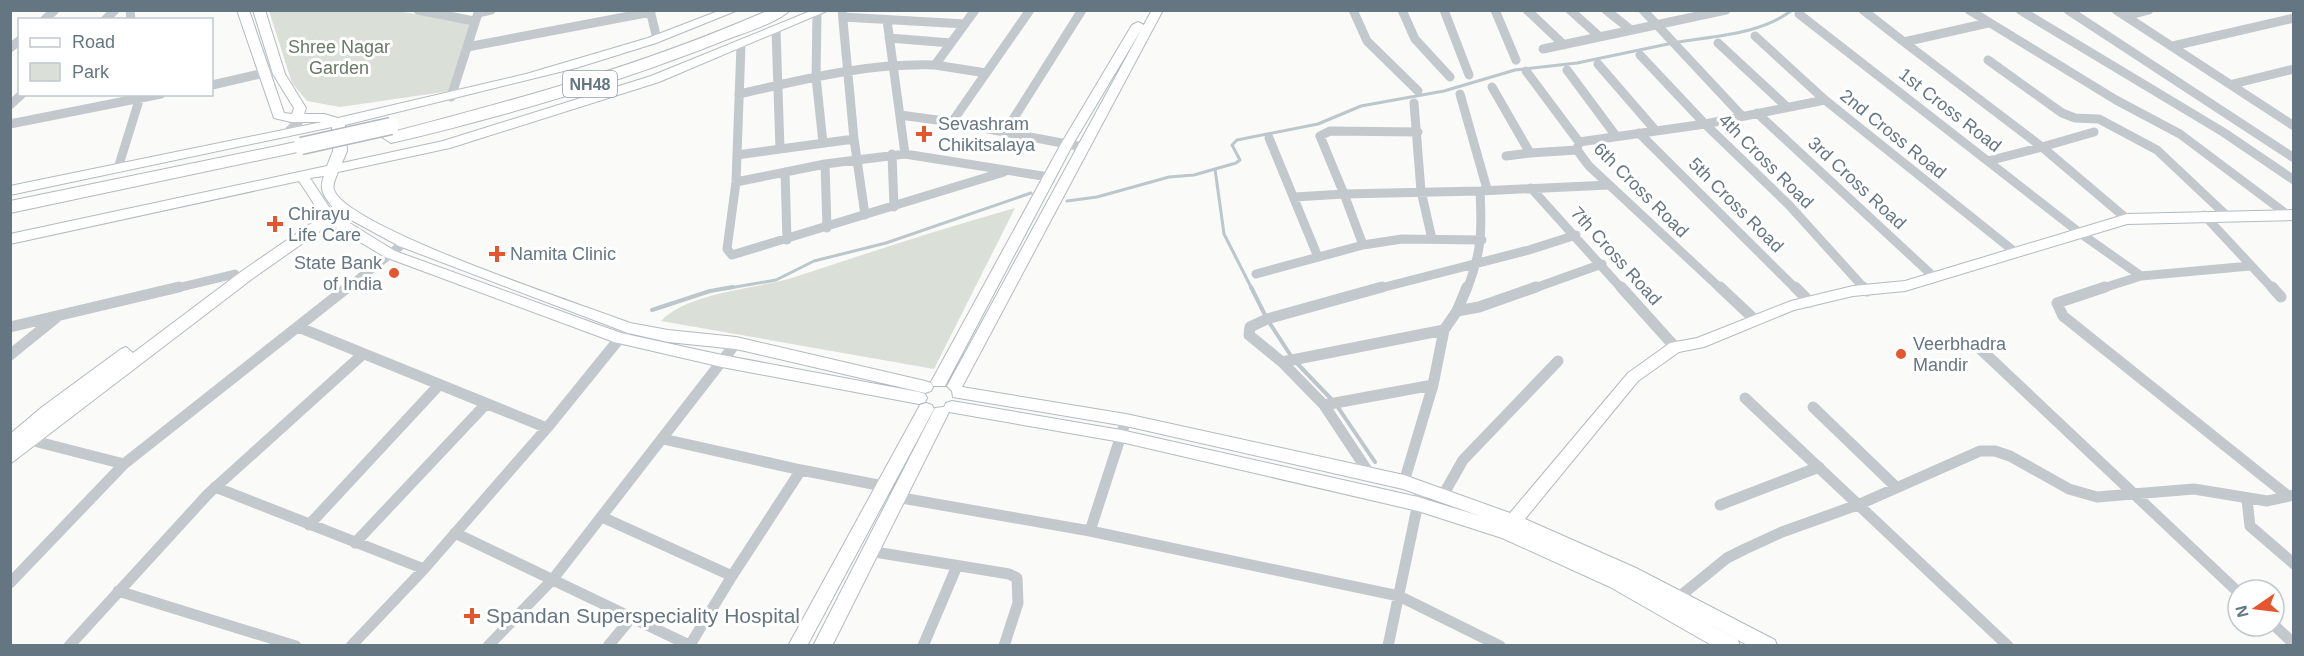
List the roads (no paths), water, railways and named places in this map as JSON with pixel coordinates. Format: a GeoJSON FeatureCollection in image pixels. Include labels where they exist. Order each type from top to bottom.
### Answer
{"type":"FeatureCollection","features":[{"type":"Feature","properties":{"kind":"highway","name":"NH48"},"geometry":{"type":"LineString","coordinates":[[391,132],[601,71],[669,47],[760,10]]}},
{"type":"Feature","properties":{"kind":"highway","name":"NH48"},"geometry":{"type":"LineString","coordinates":[[10,219],[391,132],[481,116],[618,76],[677,55],[783,10]]}},
{"type":"Feature","properties":{"kind":"highway","name":"NH48"},"geometry":{"type":"LineString","coordinates":[[10,207],[300,152]]}},
{"type":"Feature","properties":{"kind":"street"},"geometry":{"type":"LineString","coordinates":[[243,10],[278,115],[286,118],[333,120],[338,123]]}},
{"type":"Feature","properties":{"kind":"street"},"geometry":{"type":"LineString","coordinates":[[259,10],[277,70],[287,93],[300,108],[300,117],[287,133]]}},
{"type":"Feature","properties":{"kind":"street"},"geometry":{"type":"LineString","coordinates":[[418,10],[477,15],[491,10]]}},
{"type":"Feature","properties":{"kind":"street"},"geometry":{"type":"LineString","coordinates":[[10,191],[338,123],[528,80],[657,39],[733,10]]}},
{"type":"Feature","properties":{"kind":"street"},"geometry":{"type":"LineString","coordinates":[[935,65],[975,10]]}},
{"type":"Feature","properties":{"kind":"street"},"geometry":{"type":"LineString","coordinates":[[952,122],[1030,10]]}},
{"type":"Feature","properties":{"kind":"street"},"geometry":{"type":"LineString","coordinates":[[1005,132],[1082,10]]}},
{"type":"Feature","properties":{"kind":"street"},"geometry":{"type":"LineString","coordinates":[[797,645],[890,492],[1039,194],[1146,10]]}},
{"type":"Feature","properties":{"kind":"street"},"geometry":{"type":"LineString","coordinates":[[939,397],[1055,198],[1158,10]]}},
{"type":"Feature","properties":{"kind":"street"},"geometry":{"type":"LineString","coordinates":[[1353,10],[1366,41],[1418,91]]}},
{"type":"Feature","properties":{"kind":"street"},"geometry":{"type":"LineString","coordinates":[[1402,10],[1415,39],[1450,77]]}},
{"type":"Feature","properties":{"kind":"street"},"geometry":{"type":"LineString","coordinates":[[1444,10],[1469,75]]}},
{"type":"Feature","properties":{"kind":"street"},"geometry":{"type":"LineString","coordinates":[[1495,10],[1516,60]]}},
{"type":"Feature","properties":{"kind":"street"},"geometry":{"type":"LineString","coordinates":[[1527,10],[1563,45]]}},
{"type":"Feature","properties":{"kind":"street"},"geometry":{"type":"LineString","coordinates":[[1570,10],[1600,37]]}},
{"type":"Feature","properties":{"kind":"street"},"geometry":{"type":"LineString","coordinates":[[1606,10],[1631,30]]}},
{"type":"Feature","properties":{"kind":"street"},"geometry":{"type":"LineString","coordinates":[[1643,10],[1742,116]]}},
{"type":"Feature","properties":{"kind":"street"},"geometry":{"type":"LineString","coordinates":[[1543,49],[1658,25],[1700,13],[1726,10]]}},
{"type":"Feature","properties":{"kind":"street"},"geometry":{"type":"LineString","coordinates":[[1863,10],[2042,147],[2127,219]]}},
{"type":"Feature","properties":{"kind":"street"},"geometry":{"type":"LineString","coordinates":[[1969,10],[2116,100],[2180,134],[2291,215]]}},
{"type":"Feature","properties":{"kind":"street"},"geometry":{"type":"LineString","coordinates":[[2020,10],[2223,132],[2294,180]]}},
{"type":"Feature","properties":{"kind":"street"},"geometry":{"type":"LineString","coordinates":[[2068,10],[2294,158]]}},
{"type":"Feature","properties":{"kind":"street"},"geometry":{"type":"LineString","coordinates":[[2116,10],[2233,84],[2294,126]]}},
{"type":"Feature","properties":{"kind":"street"},"geometry":{"type":"LineString","coordinates":[[2126,16],[2149,10]]}},
{"type":"Feature","properties":{"kind":"street"},"geometry":{"type":"LineString","coordinates":[[467,47],[650,11],[657,39]]}},
{"type":"Feature","properties":{"kind":"street"},"geometry":{"type":"LineString","coordinates":[[10,239],[445,145],[656,79],[820,12],[816,77],[823,143]]}},
{"type":"Feature","properties":{"kind":"street"},"geometry":{"type":"LineString","coordinates":[[865,216],[846,70],[842,14],[887,20],[965,24]]}},
{"type":"Feature","properties":{"kind":"street","name":"1st Cross Road"},"geometry":{"type":"LineString","coordinates":[[1799,14],[2080,233],[2140,276]]}},
{"type":"Feature","properties":{"kind":"street"},"geometry":{"type":"LineString","coordinates":[[451,97],[477,15]]}},
{"type":"Feature","properties":{"kind":"street"},"geometry":{"type":"LineString","coordinates":[[2173,46],[2294,18]]}},
{"type":"Feature","properties":{"kind":"street"},"geometry":{"type":"LineString","coordinates":[[887,20],[905,154]]}},
{"type":"Feature","properties":{"kind":"street"},"geometry":{"type":"LineString","coordinates":[[1905,42],[1988,23]]}},
{"type":"Feature","properties":{"kind":"street"},"geometry":{"type":"LineString","coordinates":[[776,30],[780,86],[780,149]]}},
{"type":"Feature","properties":{"kind":"street","name":"2nd Cross Road"},"geometry":{"type":"LineString","coordinates":[[1755,36],[1824,100],[2015,252]]}},
{"type":"Feature","properties":{"kind":"street"},"geometry":{"type":"LineString","coordinates":[[889,38],[951,43]]}},
{"type":"Feature","properties":{"kind":"street"},"geometry":{"type":"LineString","coordinates":[[1718,43],[1787,107]]}},
{"type":"Feature","properties":{"kind":"street"},"geometry":{"type":"LineString","coordinates":[[741,45],[736,182],[727,249],[729,252],[742,254],[1004,172]]}},
{"type":"Feature","properties":{"kind":"street","name":"4th Cross Road"},"geometry":{"type":"LineString","coordinates":[[1640,55],[1705,124],[1789,205],[1867,291]]}},
{"type":"Feature","properties":{"kind":"street"},"geometry":{"type":"LineString","coordinates":[[1988,60],[2068,117],[2099,119],[2157,150],[2226,215]]}},
{"type":"Feature","properties":{"kind":"street"},"geometry":{"type":"LineString","coordinates":[[739,94],[846,70],[893,64],[935,65],[986,73]]}},
{"type":"Feature","properties":{"kind":"street"},"geometry":{"type":"LineString","coordinates":[[1598,64],[1656,131]]}},
{"type":"Feature","properties":{"kind":"street"},"geometry":{"type":"LineString","coordinates":[[2233,84],[2294,69]]}},
{"type":"Feature","properties":{"kind":"street"},"geometry":{"type":"LineString","coordinates":[[213,85],[277,70]]}},
{"type":"Feature","properties":{"kind":"street"},"geometry":{"type":"LineString","coordinates":[[1567,70],[1616,136]]}},
{"type":"Feature","properties":{"kind":"street","name":"6th Cross Road"},"geometry":{"type":"LineString","coordinates":[[1526,71],[1578,146],[1588,166],[1754,319]]}},
{"type":"Feature","properties":{"kind":"street"},"geometry":{"type":"LineString","coordinates":[[1492,87],[1530,153]]}},
{"type":"Feature","properties":{"kind":"street"},"geometry":{"type":"LineString","coordinates":[[1404,482],[1433,385],[1444,330],[1457,311],[1477,264],[1482,240],[1484,190],[1460,94]]}},
{"type":"Feature","properties":{"kind":"street"},"geometry":{"type":"LineString","coordinates":[[10,124],[141,96],[118,168]]}},
{"type":"Feature","properties":{"kind":"street"},"geometry":{"type":"LineString","coordinates":[[1506,156],[1578,146],[1616,136],[1705,124],[1824,100]]}},
{"type":"Feature","properties":{"kind":"street"},"geometry":{"type":"LineString","coordinates":[[1414,103],[1421,191],[1432,239]]}},
{"type":"Feature","properties":{"kind":"street","name":"3rd Cross Road"},"geometry":{"type":"LineString","coordinates":[[1757,113],[1934,277]]}},
{"type":"Feature","properties":{"kind":"street"},"geometry":{"type":"LineString","coordinates":[[900,115],[952,122],[1083,147]]}},
{"type":"Feature","properties":{"kind":"street"},"geometry":{"type":"LineString","coordinates":[[338,123],[340,151],[327,184],[328,192],[339,205],[404,243],[623,333],[736,343],[939,397],[1420,496],[1442,497],[1514,521],[1679,597],[1768,645]]}},
{"type":"Feature","properties":{"kind":"street"},"geometry":{"type":"LineString","coordinates":[[1363,245],[1320,136],[1324,132],[1418,132]]}},
{"type":"Feature","properties":{"kind":"street"},"geometry":{"type":"LineString","coordinates":[[1988,161],[2094,132]]}},
{"type":"Feature","properties":{"kind":"street","name":"5th Cross Road"},"geometry":{"type":"LineString","coordinates":[[1639,133],[1810,302]]}},
{"type":"Feature","properties":{"kind":"street"},"geometry":{"type":"LineString","coordinates":[[1269,138],[1318,257]]}},
{"type":"Feature","properties":{"kind":"street"},"geometry":{"type":"LineString","coordinates":[[737,155],[854,139]]}},
{"type":"Feature","properties":{"kind":"street"},"geometry":{"type":"LineString","coordinates":[[736,182],[857,158],[891,154],[905,154],[1004,172],[1049,177]]}},
{"type":"Feature","properties":{"kind":"street"},"geometry":{"type":"LineString","coordinates":[[891,154],[894,207]]}},
{"type":"Feature","properties":{"kind":"street"},"geometry":{"type":"LineString","coordinates":[[825,164],[827,228]]}},
{"type":"Feature","properties":{"kind":"street"},"geometry":{"type":"LineString","coordinates":[[786,172],[787,240]]}},
{"type":"Feature","properties":{"kind":"street"},"geometry":{"type":"LineString","coordinates":[[302,176],[325,213],[390,254],[623,333],[722,362],[939,397],[1126,420],[1370,472],[1404,482],[1420,496],[1518,537],[1616,582],[1731,645]]}},
{"type":"Feature","properties":{"kind":"street"},"geometry":{"type":"LineString","coordinates":[[1294,197],[1609,185]]}},
{"type":"Feature","properties":{"kind":"street","name":"7th Cross Road"},"geometry":{"type":"LineString","coordinates":[[1531,188],[1576,235],[1675,347]]}},
{"type":"Feature","properties":{"kind":"street"},"geometry":{"type":"LineString","coordinates":[[1039,194],[1055,198]]}},
{"type":"Feature","properties":{"kind":"street"},"geometry":{"type":"LineString","coordinates":[[10,444],[48,411],[235,273],[307,221],[339,205]]}},
{"type":"Feature","properties":{"kind":"street"},"geometry":{"type":"LineString","coordinates":[[10,458],[30,440],[325,213]]}},
{"type":"Feature","properties":{"kind":"street"},"geometry":{"type":"LineString","coordinates":[[1514,521],[1618,393],[1633,377],[1675,347],[1699,343],[1754,319],[1810,302],[1853,291],[1905,286],[2127,219],[2204,215],[2291,215]]}},
{"type":"Feature","properties":{"kind":"street"},"geometry":{"type":"LineString","coordinates":[[2204,215],[2281,297]]}},
{"type":"Feature","properties":{"kind":"street"},"geometry":{"type":"LineString","coordinates":[[1370,472],[1324,405],[1282,362],[1249,335],[1250,327],[1259,322],[1576,235]]}},
{"type":"Feature","properties":{"kind":"street"},"geometry":{"type":"LineString","coordinates":[[1256,274],[1391,239],[1482,240]]}},
{"type":"Feature","properties":{"kind":"street"},"geometry":{"type":"LineString","coordinates":[[10,583],[124,464],[404,243]]}},
{"type":"Feature","properties":{"kind":"street"},"geometry":{"type":"LineString","coordinates":[[1457,311],[1479,307],[1602,264]]}},
{"type":"Feature","properties":{"kind":"street"},"geometry":{"type":"LineString","coordinates":[[2250,266],[2140,276],[2057,303],[2063,316],[2291,495]]}},
{"type":"Feature","properties":{"kind":"street"},"geometry":{"type":"LineString","coordinates":[[10,327],[235,273]]}},
{"type":"Feature","properties":{"kind":"street"},"geometry":{"type":"LineString","coordinates":[[10,355],[62,314]]}},
{"type":"Feature","properties":{"kind":"street"},"geometry":{"type":"LineString","coordinates":[[298,327],[362,355],[547,428]]}},
{"type":"Feature","properties":{"kind":"street"},"geometry":{"type":"LineString","coordinates":[[1282,362],[1444,330]]}},
{"type":"Feature","properties":{"kind":"street"},"geometry":{"type":"LineString","coordinates":[[351,645],[424,569],[547,428],[623,333]]}},
{"type":"Feature","properties":{"kind":"street"},"geometry":{"type":"LineString","coordinates":[[488,645],[553,579],[736,343]]}},
{"type":"Feature","properties":{"kind":"street"},"geometry":{"type":"LineString","coordinates":[[1974,343],[2226,580]]}},
{"type":"Feature","properties":{"kind":"street"},"geometry":{"type":"LineString","coordinates":[[69,645],[215,487],[362,355]]}},
{"type":"Feature","properties":{"kind":"street"},"geometry":{"type":"LineString","coordinates":[[1442,497],[1463,460],[1558,360]]}},
{"type":"Feature","properties":{"kind":"street"},"geometry":{"type":"LineString","coordinates":[[309,525],[439,385]]}},
{"type":"Feature","properties":{"kind":"street"},"geometry":{"type":"LineString","coordinates":[[1324,405],[1433,385]]}},
{"type":"Feature","properties":{"kind":"street"},"geometry":{"type":"LineString","coordinates":[[1745,398],[2008,645]]}},
{"type":"Feature","properties":{"kind":"street"},"geometry":{"type":"LineString","coordinates":[[355,543],[486,404]]}},
{"type":"Feature","properties":{"kind":"street"},"geometry":{"type":"LineString","coordinates":[[1813,407],[1896,487]]}},
{"type":"Feature","properties":{"kind":"street"},"geometry":{"type":"LineString","coordinates":[[1090,531],[1126,420]]}},
{"type":"Feature","properties":{"kind":"street"},"geometry":{"type":"LineString","coordinates":[[663,439],[890,492],[1090,531],[1399,596],[1500,645]]}},
{"type":"Feature","properties":{"kind":"street"},"geometry":{"type":"LineString","coordinates":[[30,440],[124,464]]}},
{"type":"Feature","properties":{"kind":"street"},"geometry":{"type":"LineString","coordinates":[[1679,597],[1727,558],[1745,549],[1782,532],[1860,504],[1969,455],[1995,451],[2010,456],[2084,495],[2137,495],[2194,489],[2247,500],[2267,501],[2291,495]]}},
{"type":"Feature","properties":{"kind":"street"},"geometry":{"type":"LineString","coordinates":[[1720,505],[1819,467]]}},
{"type":"Feature","properties":{"kind":"street"},"geometry":{"type":"LineString","coordinates":[[455,533],[690,645],[801,470]]}},
{"type":"Feature","properties":{"kind":"street"},"geometry":{"type":"LineString","coordinates":[[215,487],[424,569]]}},
{"type":"Feature","properties":{"kind":"street"},"geometry":{"type":"LineString","coordinates":[[822,645],[869,551],[890,492]]}},
{"type":"Feature","properties":{"kind":"street"},"geometry":{"type":"LineString","coordinates":[[1389,645],[1420,496]]}},
{"type":"Feature","properties":{"kind":"street"},"geometry":{"type":"LineString","coordinates":[[2247,500],[2250,526],[2261,538],[2294,564]]}},
{"type":"Feature","properties":{"kind":"street"},"geometry":{"type":"LineString","coordinates":[[602,517],[732,576]]}},
{"type":"Feature","properties":{"kind":"street"},"geometry":{"type":"LineString","coordinates":[[869,551],[1009,574],[1017,578],[1021,588],[1004,645]]}},
{"type":"Feature","properties":{"kind":"street"},"geometry":{"type":"LineString","coordinates":[[923,645],[957,566]]}},
{"type":"Feature","properties":{"kind":"street"},"geometry":{"type":"LineString","coordinates":[[118,591],[296,645]]}},
{"type":"Feature","properties":{"kind":"street"},"geometry":{"type":"LineString","coordinates":[[608,645],[632,617]]}},
{"type":"Feature","properties":{"kind":"waterway"},"geometry":{"type":"LineString","coordinates":[[1678,42],[1753,29],[1780,18],[1792,10]]}},
{"type":"Feature","properties":{"kind":"waterway"},"geometry":{"type":"LineString","coordinates":[[1215,169],[1240,160],[1232,145],[1237,140],[1318,124],[1361,106],[1444,91],[1515,70],[1577,63],[1673,43]]}},
{"type":"Feature","properties":{"kind":"waterway"},"geometry":{"type":"LineString","coordinates":[[1067,201],[1097,197],[1169,177],[1194,175],[1215,169]]}},
{"type":"Feature","properties":{"kind":"waterway"},"geometry":{"type":"LineString","coordinates":[[1215,169],[1224,234],[1252,289]]}},
{"type":"Feature","properties":{"kind":"waterway"},"geometry":{"type":"LineString","coordinates":[[724,289],[776,280],[814,261],[886,243],[1031,193]]}},
{"type":"Feature","properties":{"kind":"waterway"},"geometry":{"type":"LineString","coordinates":[[652,310],[710,291],[733,287]]}},
{"type":"Feature","properties":{"kind":"waterway"},"geometry":{"type":"LineString","coordinates":[[1252,289],[1267,319],[1293,359],[1335,403],[1375,462]]}},
{"type":"Feature","properties":{"kind":"place","name":"Sevashram Chikitsalaya"},"geometry":{"type":"Point","coordinates":[924,134]}},
{"type":"Feature","properties":{"kind":"place","name":"Chirayu Life Care"},"geometry":{"type":"Point","coordinates":[275,224]}},
{"type":"Feature","properties":{"kind":"place","name":"Namita Clinic"},"geometry":{"type":"Point","coordinates":[497,254]}},
{"type":"Feature","properties":{"kind":"place","name":"State Bank of India"},"geometry":{"type":"Point","coordinates":[394,273]}},
{"type":"Feature","properties":{"kind":"place","name":"Veerbhadra Mandir"},"geometry":{"type":"Point","coordinates":[1901,354]}},
{"type":"Feature","properties":{"kind":"place","name":"Spandan Superspeciality Hospital"},"geometry":{"type":"Point","coordinates":[472,616]}},
{"type":"Feature","properties":{"kind":"park label","name":"Shree Nagar Garden"},"geometry":{"type":"Point","coordinates":[339,57]}}]}
